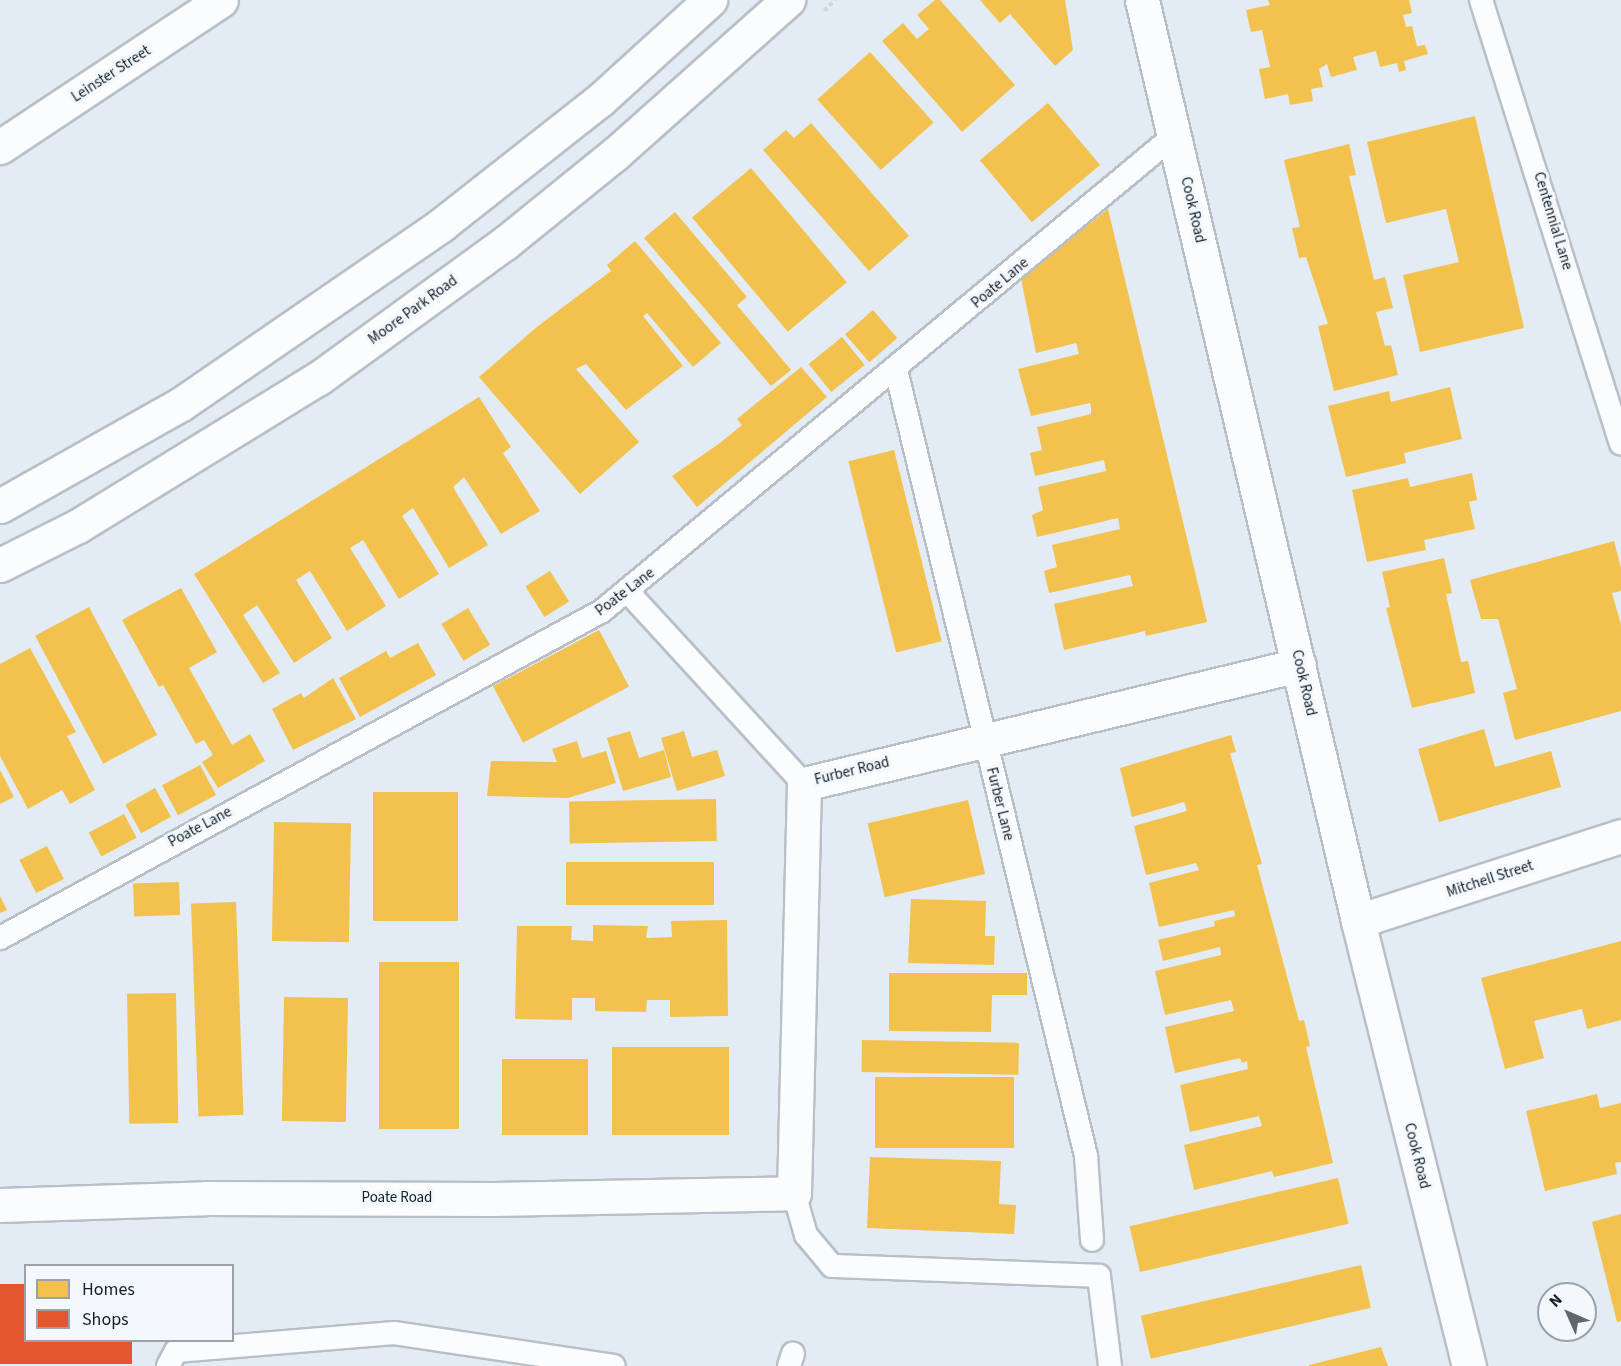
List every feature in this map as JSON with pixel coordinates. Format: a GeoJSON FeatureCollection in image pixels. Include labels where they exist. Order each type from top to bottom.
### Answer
{"type":"FeatureCollection","features":[{"type":"Feature","properties":{"kind":"street","name":"Leinster Street"},"geometry":{"type":"LineString","coordinates":[[0,147],[221,0]]}},
{"type":"Feature","properties":{"kind":"street"},"geometry":{"type":"LineString","coordinates":[[0,506],[181,404],[441,225],[600,100],[710,0]]}},
{"type":"Feature","properties":{"kind":"street","name":"Moore Park Road"},"geometry":{"type":"LineString","coordinates":[[0,566],[78,526],[319,378],[523,228],[615,153],[788,0]]}},
{"type":"Feature","properties":{"kind":"street","name":"Cook Road"},"geometry":{"type":"LineString","coordinates":[[1142,0],[1358,921],[1469,1366]]}},
{"type":"Feature","properties":{"kind":"street","name":"Furber Road"},"geometry":{"type":"LineString","coordinates":[[794,1193],[804,784],[984,738],[1299,665]]}},
{"type":"Feature","properties":{"kind":"street","name":"Mitchell Street"},"geometry":{"type":"LineString","coordinates":[[1358,921],[1621,836]]}},
{"type":"Feature","properties":{"kind":"street","name":"Poate Road"},"geometry":{"type":"LineString","coordinates":[[0,1205],[206,1198],[491,1199],[794,1193]]}},
{"type":"Feature","properties":{"kind":"lane","name":"Centennial Lane"},"geometry":{"type":"LineString","coordinates":[[1481,0],[1621,442]]}},
{"type":"Feature","properties":{"kind":"lane","name":"Poate Lane"},"geometry":{"type":"LineString","coordinates":[[0,938],[602,610],[628,592],[896,370],[1175,135]]}},
{"type":"Feature","properties":{"kind":"lane","name":"Furber Lane"},"geometry":{"type":"LineString","coordinates":[[896,370],[1086,1156],[1092,1240]]}},
{"type":"Feature","properties":{"kind":"lane"},"geometry":{"type":"LineString","coordinates":[[628,592],[804,784]]}},
{"type":"Feature","properties":{"kind":"lane"},"geometry":{"type":"LineString","coordinates":[[794,1193],[806,1235],[832,1266],[1099,1276],[1110,1366]]}},
{"type":"Feature","properties":{"kind":"lane"},"geometry":{"type":"LineString","coordinates":[[168,1366],[176,1351],[394,1333],[614,1366]]}},
{"type":"Feature","properties":{"kind":"building: Homes"},"geometry":{"type":"Polygon","coordinates":[[[935,0],[940,0],[1015,85],[962,132],[882,41],[903,23],[917,39],[929,29],[917,15],[935,0]]]}},
{"type":"Feature","properties":{"kind":"building: Homes"},"geometry":{"type":"Polygon","coordinates":[[[980,0],[1065,0],[1073,50],[1055,66],[1010,14],[1000,23],[980,0]]]}},
{"type":"Feature","properties":{"kind":"building: Homes"},"geometry":{"type":"Polygon","coordinates":[[[1268,0],[1409,0],[1412,13],[1403,15],[1406,27],[1412,26],[1417,46],[1425,45],[1428,54],[1404,61],[1406,70],[1399,72],[1397,63],[1380,67],[1376,51],[1353,57],[1357,70],[1331,77],[1327,64],[1319,69],[1323,87],[1311,89],[1313,101],[1290,105],[1288,94],[1265,99],[1259,69],[1270,67],[1262,30],[1251,32],[1246,10],[1270,5],[1268,0]]]}},
{"type":"Feature","properties":{"kind":"building: Homes"},"geometry":{"type":"Polygon","coordinates":[[[870,52],[934,123],[881,170],[817,100],[870,52]]]}},
{"type":"Feature","properties":{"kind":"building: Homes"},"geometry":{"type":"Polygon","coordinates":[[[1048,103],[1100,165],[1032,222],[980,160],[1048,103]]]}},
{"type":"Feature","properties":{"kind":"building: Homes"},"geometry":{"type":"Polygon","coordinates":[[[1475,116],[1524,328],[1420,352],[1403,275],[1459,262],[1446,209],[1386,223],[1367,142],[1475,116]]]}},
{"type":"Feature","properties":{"kind":"building: Homes"},"geometry":{"type":"Polygon","coordinates":[[[811,123],[909,236],[869,271],[763,150],[786,130],[794,138],[811,123]]]}},
{"type":"Feature","properties":{"kind":"building: Homes"},"geometry":{"type":"Polygon","coordinates":[[[1349,144],[1356,175],[1349,176],[1374,280],[1385,277],[1393,308],[1376,312],[1385,346],[1391,345],[1398,375],[1334,391],[1318,326],[1328,324],[1306,257],[1299,258],[1292,228],[1300,227],[1284,160],[1349,144]]]}},
{"type":"Feature","properties":{"kind":"building: Homes"},"geometry":{"type":"Polygon","coordinates":[[[751,168],[847,282],[788,332],[692,217],[751,168]]]}},
{"type":"Feature","properties":{"kind":"building: Homes"},"geometry":{"type":"Polygon","coordinates":[[[1108,209],[1207,622],[1146,636],[1145,631],[1064,650],[1054,604],[1133,586],[1130,575],[1049,593],[1044,571],[1057,567],[1052,545],[1120,529],[1118,518],[1037,537],[1032,515],[1043,510],[1038,487],[1106,471],[1104,460],[1035,476],[1030,453],[1042,450],[1037,427],[1091,414],[1091,408],[1090,403],[1031,416],[1018,369],[1079,354],[1076,343],[1036,353],[1021,279],[1108,209]]]}},
{"type":"Feature","properties":{"kind":"building: Homes"},"geometry":{"type":"Polygon","coordinates":[[[675,212],[747,297],[737,305],[791,370],[771,386],[644,238],[675,212]]]}},
{"type":"Feature","properties":{"kind":"building: Homes"},"geometry":{"type":"Polygon","coordinates":[[[635,241],[721,343],[693,367],[647,313],[643,316],[683,366],[626,410],[586,364],[576,369],[639,442],[580,494],[479,377],[538,326],[611,271],[607,265],[635,241]]]}},
{"type":"Feature","properties":{"kind":"building: Homes"},"geometry":{"type":"Polygon","coordinates":[[[873,310],[897,338],[869,362],[845,334],[873,310]]]}},
{"type":"Feature","properties":{"kind":"building: Homes"},"geometry":{"type":"Polygon","coordinates":[[[842,337],[865,365],[831,392],[809,364],[842,337]]]}},
{"type":"Feature","properties":{"kind":"building: Homes"},"geometry":{"type":"Polygon","coordinates":[[[801,367],[827,397],[697,507],[672,476],[742,425],[737,419],[801,367]]]}},
{"type":"Feature","properties":{"kind":"building: Homes"},"geometry":{"type":"Polygon","coordinates":[[[1450,387],[1462,439],[1404,453],[1406,463],[1346,477],[1328,406],[1389,391],[1391,402],[1450,387]]]}},
{"type":"Feature","properties":{"kind":"building: Homes"},"geometry":{"type":"Polygon","coordinates":[[[479,397],[511,447],[503,453],[540,511],[501,534],[464,477],[453,487],[488,545],[449,568],[413,508],[402,516],[439,574],[399,599],[363,540],[350,548],[386,606],[347,631],[310,571],[296,580],[332,638],[294,663],[257,605],[243,615],[280,673],[263,683],[194,574],[479,397]]]}},
{"type":"Feature","properties":{"kind":"building: Homes"},"geometry":{"type":"Polygon","coordinates":[[[894,450],[942,641],[896,653],[848,461],[894,450]]]}},
{"type":"Feature","properties":{"kind":"building: Homes"},"geometry":{"type":"Polygon","coordinates":[[[1472,473],[1477,500],[1469,502],[1475,529],[1424,540],[1426,550],[1367,562],[1352,490],[1408,478],[1410,487],[1472,473]]]}},
{"type":"Feature","properties":{"kind":"building: Homes"},"geometry":{"type":"Polygon","coordinates":[[[1614,541],[1621,568],[1621,591],[1612,593],[1621,625],[1621,711],[1515,740],[1503,693],[1517,689],[1498,619],[1481,619],[1470,580],[1614,541]]]}},
{"type":"Feature","properties":{"kind":"building: Homes"},"geometry":{"type":"Polygon","coordinates":[[[1444,558],[1452,593],[1446,594],[1461,662],[1468,661],[1475,693],[1412,708],[1386,608],[1390,607],[1382,572],[1444,558]]]}},
{"type":"Feature","properties":{"kind":"building: Homes"},"geometry":{"type":"Polygon","coordinates":[[[550,571],[569,602],[544,617],[525,586],[550,571]]]}},
{"type":"Feature","properties":{"kind":"building: Homes"},"geometry":{"type":"Polygon","coordinates":[[[181,588],[217,652],[189,668],[232,745],[250,734],[265,761],[218,788],[202,762],[213,755],[204,740],[196,744],[163,685],[159,687],[122,620],[181,588]]]}},
{"type":"Feature","properties":{"kind":"building: Homes"},"geometry":{"type":"Polygon","coordinates":[[[89,607],[157,735],[103,764],[35,636],[89,607]]]}},
{"type":"Feature","properties":{"kind":"building: Homes"},"geometry":{"type":"Polygon","coordinates":[[[468,608],[490,645],[464,661],[441,624],[468,608]]]}},
{"type":"Feature","properties":{"kind":"building: Homes"},"geometry":{"type":"Polygon","coordinates":[[[599,630],[629,687],[523,743],[493,686],[599,630]]]}},
{"type":"Feature","properties":{"kind":"building: Homes"},"geometry":{"type":"Polygon","coordinates":[[[418,643],[436,675],[360,717],[339,678],[386,651],[390,658],[418,643]]]}},
{"type":"Feature","properties":{"kind":"building: Homes"},"geometry":{"type":"Polygon","coordinates":[[[30,648],[76,732],[67,736],[95,790],[70,804],[62,790],[28,809],[0,756],[0,664],[30,648]]]}},
{"type":"Feature","properties":{"kind":"building: Homes"},"geometry":{"type":"Polygon","coordinates":[[[333,678],[356,719],[293,750],[272,709],[301,693],[304,698],[333,678]]]}},
{"type":"Feature","properties":{"kind":"building: Homes"},"geometry":{"type":"Polygon","coordinates":[[[1484,729],[1495,767],[1551,751],[1561,787],[1439,822],[1418,749],[1484,729]]]}},
{"type":"Feature","properties":{"kind":"building: Homes"},"geometry":{"type":"Polygon","coordinates":[[[630,731],[639,758],[664,750],[671,777],[623,791],[607,738],[630,731]]]}},
{"type":"Feature","properties":{"kind":"building: Homes"},"geometry":{"type":"Polygon","coordinates":[[[684,731],[692,757],[717,750],[725,776],[677,791],[661,738],[684,731]]]}},
{"type":"Feature","properties":{"kind":"building: Homes"},"geometry":{"type":"Polygon","coordinates":[[[1231,735],[1236,752],[1230,753],[1262,864],[1257,865],[1299,1021],[1304,1020],[1310,1046],[1306,1047],[1333,1163],[1274,1177],[1272,1171],[1194,1190],[1184,1145],[1262,1126],[1259,1116],[1190,1132],[1180,1085],[1248,1069],[1247,1061],[1242,1063],[1240,1058],[1175,1073],[1165,1027],[1234,1011],[1231,1000],[1165,1015],[1155,971],[1221,955],[1220,947],[1163,961],[1158,940],[1215,926],[1214,921],[1235,916],[1234,910],[1159,927],[1149,883],[1199,870],[1196,863],[1146,875],[1134,826],[1187,811],[1184,802],[1132,817],[1120,768],[1231,735]]]}},
{"type":"Feature","properties":{"kind":"building: Homes"},"geometry":{"type":"Polygon","coordinates":[[[577,741],[582,758],[606,751],[616,783],[568,798],[487,796],[491,761],[557,762],[552,749],[577,741]]]}},
{"type":"Feature","properties":{"kind":"building: Homes"},"geometry":{"type":"Polygon","coordinates":[[[200,765],[216,795],[178,815],[162,785],[200,765]]]}},
{"type":"Feature","properties":{"kind":"building: Homes"},"geometry":{"type":"Polygon","coordinates":[[[0,770],[14,797],[0,804],[0,770]]]}},
{"type":"Feature","properties":{"kind":"building: Homes"},"geometry":{"type":"Polygon","coordinates":[[[155,788],[171,817],[141,833],[125,804],[155,788]]]}},
{"type":"Feature","properties":{"kind":"building: Homes"},"geometry":{"type":"Polygon","coordinates":[[[373,792],[458,792],[458,921],[373,921],[373,792]]]}},
{"type":"Feature","properties":{"kind":"building: Homes"},"geometry":{"type":"Polygon","coordinates":[[[716,799],[717,841],[570,844],[569,802],[716,799]]]}},
{"type":"Feature","properties":{"kind":"building: Homes"},"geometry":{"type":"Polygon","coordinates":[[[968,800],[985,874],[885,897],[868,823],[968,800]]]}},
{"type":"Feature","properties":{"kind":"building: Homes"},"geometry":{"type":"Polygon","coordinates":[[[124,814],[137,838],[101,857],[89,833],[124,814]]]}},
{"type":"Feature","properties":{"kind":"building: Homes"},"geometry":{"type":"Polygon","coordinates":[[[274,822],[351,823],[349,942],[272,941],[274,822]]]}},
{"type":"Feature","properties":{"kind":"building: Homes"},"geometry":{"type":"Polygon","coordinates":[[[47,846],[64,879],[36,893],[19,860],[47,846]]]}},
{"type":"Feature","properties":{"kind":"building: Homes"},"geometry":{"type":"Polygon","coordinates":[[[566,862],[714,862],[714,905],[566,905],[566,862]]]}},
{"type":"Feature","properties":{"kind":"building: Homes"},"geometry":{"type":"Polygon","coordinates":[[[179,882],[180,915],[134,917],[133,884],[179,882]]]}},
{"type":"Feature","properties":{"kind":"building: Homes"},"geometry":{"type":"Polygon","coordinates":[[[0,896],[7,910],[0,913],[0,896]]]}},
{"type":"Feature","properties":{"kind":"building: Homes"},"geometry":{"type":"Polygon","coordinates":[[[911,899],[986,901],[985,936],[995,936],[994,965],[908,963],[911,899]]]}},
{"type":"Feature","properties":{"kind":"building: Homes"},"geometry":{"type":"Polygon","coordinates":[[[236,902],[243,1115],[198,1116],[191,904],[236,902]]]}},
{"type":"Feature","properties":{"kind":"building: Homes"},"geometry":{"type":"Polygon","coordinates":[[[727,920],[728,1016],[670,1017],[670,1000],[647,1000],[646,1012],[595,1011],[595,998],[572,998],[572,1020],[515,1019],[517,926],[572,926],[571,940],[593,941],[593,925],[648,926],[646,938],[672,937],[671,921],[727,920]]]}},
{"type":"Feature","properties":{"kind":"building: Homes"},"geometry":{"type":"Polygon","coordinates":[[[1621,941],[1621,1020],[1587,1029],[1582,1009],[1534,1021],[1544,1058],[1505,1069],[1481,978],[1621,941]]]}},
{"type":"Feature","properties":{"kind":"building: Homes"},"geometry":{"type":"Polygon","coordinates":[[[379,962],[459,962],[459,1129],[379,1129],[379,962]]]}},
{"type":"Feature","properties":{"kind":"building: Homes"},"geometry":{"type":"Polygon","coordinates":[[[889,973],[1027,973],[1027,995],[992,995],[991,1032],[889,1031],[889,973]]]}},
{"type":"Feature","properties":{"kind":"building: Homes"},"geometry":{"type":"Polygon","coordinates":[[[176,993],[178,1123],[129,1124],[127,994],[176,993]]]}},
{"type":"Feature","properties":{"kind":"building: Homes"},"geometry":{"type":"Polygon","coordinates":[[[284,997],[348,998],[346,1122],[282,1121],[284,997]]]}},
{"type":"Feature","properties":{"kind":"building: Homes"},"geometry":{"type":"Polygon","coordinates":[[[862,1040],[1019,1043],[1018,1075],[861,1072],[862,1040]]]}},
{"type":"Feature","properties":{"kind":"building: Homes"},"geometry":{"type":"Polygon","coordinates":[[[612,1047],[729,1047],[729,1135],[612,1135],[612,1047]]]}},
{"type":"Feature","properties":{"kind":"building: Homes"},"geometry":{"type":"Polygon","coordinates":[[[502,1059],[588,1059],[588,1135],[502,1135],[502,1059]]]}},
{"type":"Feature","properties":{"kind":"building: Homes"},"geometry":{"type":"Polygon","coordinates":[[[875,1077],[1014,1077],[1014,1148],[875,1148],[875,1077]]]}},
{"type":"Feature","properties":{"kind":"building: Homes"},"geometry":{"type":"Polygon","coordinates":[[[1597,1094],[1600,1108],[1621,1103],[1621,1162],[1615,1163],[1617,1174],[1545,1191],[1526,1111],[1597,1094]]]}},
{"type":"Feature","properties":{"kind":"building: Homes"},"geometry":{"type":"Polygon","coordinates":[[[870,1157],[1001,1161],[999,1204],[1016,1205],[1014,1234],[867,1228],[870,1157]]]}},
{"type":"Feature","properties":{"kind":"building: Homes"},"geometry":{"type":"Polygon","coordinates":[[[1338,1178],[1349,1224],[1140,1272],[1129,1226],[1338,1178]]]}},
{"type":"Feature","properties":{"kind":"building: Homes"},"geometry":{"type":"Polygon","coordinates":[[[1621,1214],[1621,1321],[1617,1322],[1592,1222],[1621,1214]]]}},
{"type":"Feature","properties":{"kind":"building: Homes"},"geometry":{"type":"Polygon","coordinates":[[[1361,1265],[1371,1308],[1151,1359],[1141,1316],[1361,1265]]]}},
{"type":"Feature","properties":{"kind":"building: Homes"},"geometry":{"type":"Polygon","coordinates":[[[1381,1347],[1388,1366],[1309,1366],[1309,1365],[1381,1347]]]}},
{"type":"Feature","properties":{"kind":"building: Shops"},"geometry":{"type":"Polygon","coordinates":[[[0,1284],[24,1284],[24,1342],[132,1342],[132,1364],[0,1364],[0,1284]]]}}]}
